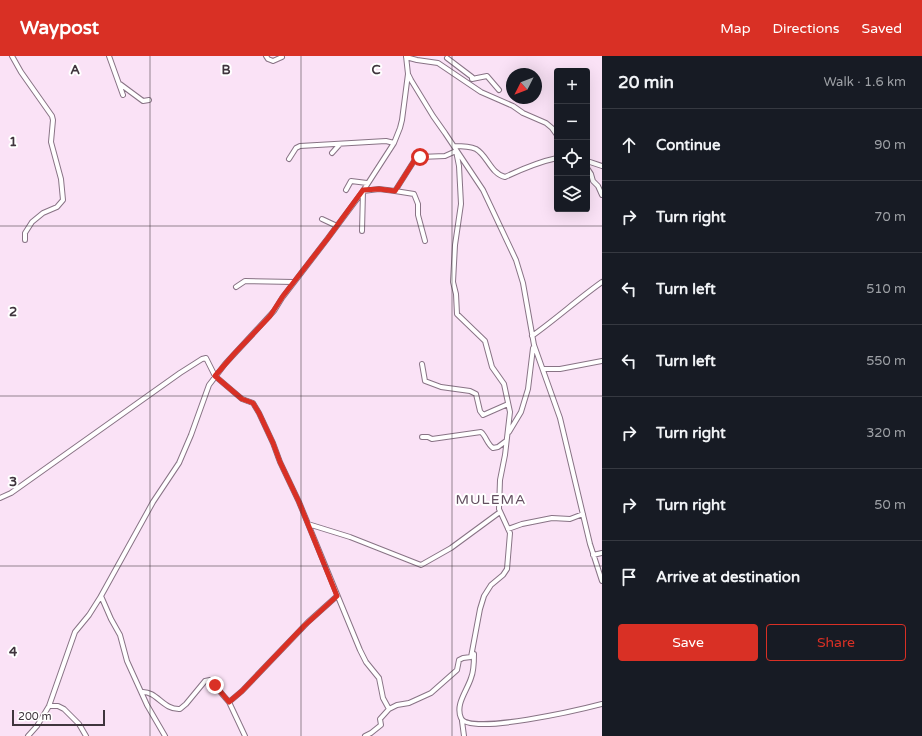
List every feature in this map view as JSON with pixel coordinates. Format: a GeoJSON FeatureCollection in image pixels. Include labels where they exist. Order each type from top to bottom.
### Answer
{"type":"FeatureCollection","features":[{"type":"Feature","properties":{"kind":"street"},"geometry":{"type":"LineString","coordinates":[[12,56],[21,72],[52,116],[51,142],[61,179],[63,197],[62,202],[57,207],[39,215],[32,222],[26,232],[25,240]]}},
{"type":"Feature","properties":{"kind":"street"},"geometry":{"type":"LineString","coordinates":[[109,56],[123,96]]}},
{"type":"Feature","properties":{"kind":"street"},"geometry":{"type":"LineString","coordinates":[[266,56],[268,59],[273,61],[282,56]]}},
{"type":"Feature","properties":{"kind":"street"},"geometry":{"type":"LineString","coordinates":[[28,736],[37,726],[48,706],[73,635],[89,615],[101,596],[153,502],[179,463],[191,435],[205,395],[215,376],[270,316],[363,190],[394,142],[402,120],[408,74],[406,56],[417,60],[438,63],[481,92],[513,106],[523,113],[546,122],[554,131]]}},
{"type":"Feature","properties":{"kind":"street"},"geometry":{"type":"LineString","coordinates":[[438,63],[442,62],[448,57],[472,77],[472,79],[488,76],[499,90]]}},
{"type":"Feature","properties":{"kind":"street"},"geometry":{"type":"LineString","coordinates":[[365,736],[381,725],[380,719],[389,708],[397,705],[409,704],[431,693],[457,670],[459,660],[471,657],[480,609],[484,596],[491,585],[503,575],[507,569],[510,537],[500,512],[500,475],[505,455],[510,412],[504,384],[492,367],[484,341],[457,314],[456,294],[453,282],[455,245],[461,204],[459,166],[456,151],[432,116],[408,74]]}},
{"type":"Feature","properties":{"kind":"street"},"geometry":{"type":"LineString","coordinates":[[119,84],[143,101],[148,100]]}},
{"type":"Feature","properties":{"kind":"street"},"geometry":{"type":"LineString","coordinates":[[289,159],[298,146],[386,141],[394,142]]}},
{"type":"Feature","properties":{"kind":"street"},"geometry":{"type":"LineString","coordinates":[[332,153],[340,144]]}},
{"type":"Feature","properties":{"kind":"street"},"geometry":{"type":"LineString","coordinates":[[454,146],[465,146],[475,149],[498,174],[505,177],[540,162],[554,159]]}},
{"type":"Feature","properties":{"kind":"street"},"geometry":{"type":"LineString","coordinates":[[395,191],[414,161],[420,157],[445,156],[456,151]]}},
{"type":"Feature","properties":{"kind":"street"},"geometry":{"type":"LineString","coordinates":[[456,151],[482,190],[516,260],[523,283],[534,345],[560,418],[582,514],[602,581]]}},
{"type":"Feature","properties":{"kind":"street"},"geometry":{"type":"LineString","coordinates":[[590,162],[602,166]]}},
{"type":"Feature","properties":{"kind":"street"},"geometry":{"type":"LineString","coordinates":[[590,172],[602,195]]}},
{"type":"Feature","properties":{"kind":"street"},"geometry":{"type":"LineString","coordinates":[[346,190],[351,181],[367,184]]}},
{"type":"Feature","properties":{"kind":"street"},"geometry":{"type":"LineString","coordinates":[[363,190],[379,189],[414,194],[418,204],[418,215],[425,241]]}},
{"type":"Feature","properties":{"kind":"street"},"geometry":{"type":"LineString","coordinates":[[362,231],[363,190]]}},
{"type":"Feature","properties":{"kind":"street"},"geometry":{"type":"LineString","coordinates":[[322,219],[337,226]]}},
{"type":"Feature","properties":{"kind":"street"},"geometry":{"type":"LineString","coordinates":[[236,287],[245,281],[294,282]]}},
{"type":"Feature","properties":{"kind":"street"},"geometry":{"type":"LineString","coordinates":[[532,336],[554,321],[572,303],[602,282]]}},
{"type":"Feature","properties":{"kind":"street"},"geometry":{"type":"LineString","coordinates":[[507,435],[521,412],[528,389],[534,345]]}},
{"type":"Feature","properties":{"kind":"street"},"geometry":{"type":"LineString","coordinates":[[0,498],[10,493],[205,358],[215,376],[242,399],[256,406],[366,662],[379,678],[381,690],[389,708]]}},
{"type":"Feature","properties":{"kind":"street"},"geometry":{"type":"LineString","coordinates":[[543,369],[560,369],[602,361]]}},
{"type":"Feature","properties":{"kind":"street"},"geometry":{"type":"LineString","coordinates":[[422,364],[425,382],[441,387],[470,391],[476,394],[480,411],[484,415],[508,404]]}},
{"type":"Feature","properties":{"kind":"street"},"geometry":{"type":"LineString","coordinates":[[422,438],[428,437],[432,439],[481,432],[490,446],[494,448],[498,448],[506,441]]}},
{"type":"Feature","properties":{"kind":"street"},"geometry":{"type":"LineString","coordinates":[[308,524],[350,537],[421,565],[451,548],[500,512]]}},
{"type":"Feature","properties":{"kind":"street"},"geometry":{"type":"LineString","coordinates":[[508,529],[522,524],[552,518],[570,519],[582,514]]}},
{"type":"Feature","properties":{"kind":"street"},"geometry":{"type":"LineString","coordinates":[[593,555],[602,553]]}},
{"type":"Feature","properties":{"kind":"street"},"geometry":{"type":"LineString","coordinates":[[101,596],[122,641],[129,664],[149,708],[165,736]]}},
{"type":"Feature","properties":{"kind":"street"},"geometry":{"type":"LineString","coordinates":[[229,702],[242,691],[304,626],[337,596]]}},
{"type":"Feature","properties":{"kind":"street"},"geometry":{"type":"LineString","coordinates":[[464,736],[462,721],[460,718],[460,709],[462,695],[471,680],[473,672],[473,648]]}},
{"type":"Feature","properties":{"kind":"street"},"geometry":{"type":"LineString","coordinates":[[142,692],[150,693],[169,707],[180,709],[205,681],[210,680],[229,702],[245,736]]}},
{"type":"Feature","properties":{"kind":"street"},"geometry":{"type":"LineString","coordinates":[[462,721],[470,725],[507,725],[602,704]]}},
{"type":"Feature","properties":{"kind":"street"},"geometry":{"type":"LineString","coordinates":[[48,706],[58,706],[64,709],[79,724],[86,736]]}},
{"type":"Feature","properties":{"kind":"district","name":"MULEMA"},"geometry":{"type":"Point","coordinates":[491,499]}},
{"type":"Feature","properties":{"kind":"route"},"geometry":{"type":"LineString","coordinates":[[215,685],[229,702],[242,691],[308,622],[337,596],[299,502],[256,406],[253,403],[242,399],[215,376],[274,311],[283,296],[363,190],[379,189],[395,191],[414,161],[420,157]]}}]}
